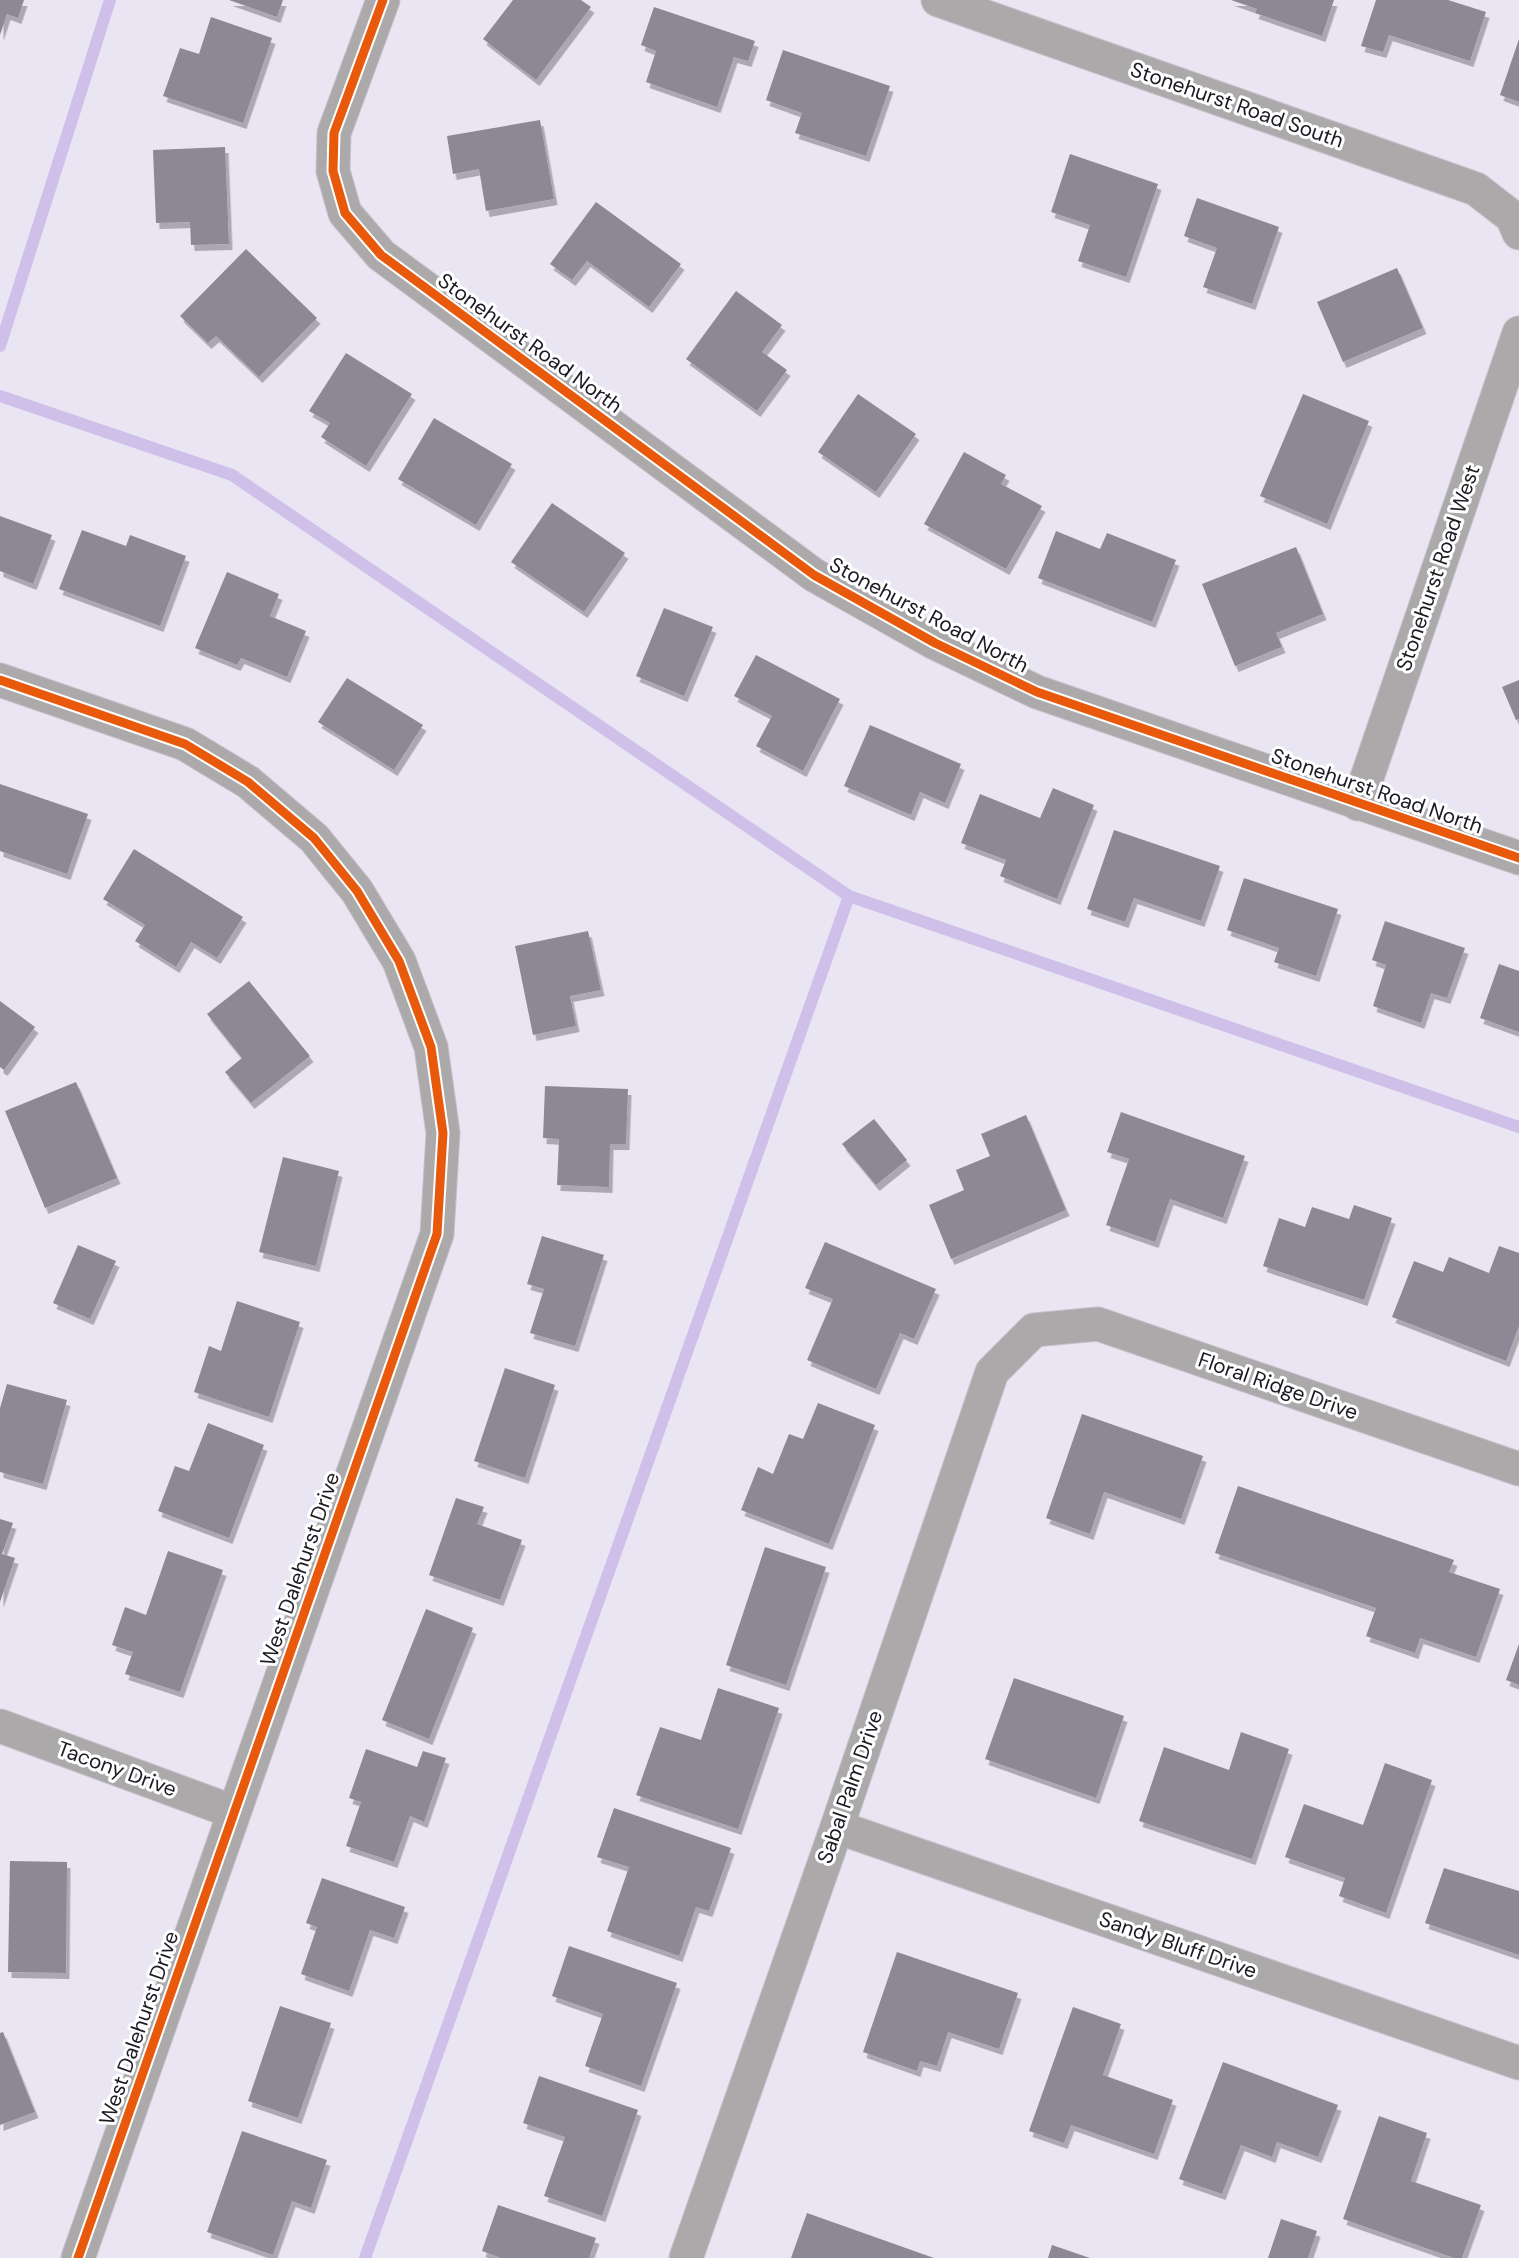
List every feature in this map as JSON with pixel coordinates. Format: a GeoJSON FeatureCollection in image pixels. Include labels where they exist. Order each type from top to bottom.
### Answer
{"type":"FeatureCollection","features":[{"type":"Feature","properties":{"kind":"street","name":"Stonehurst Road North"},"geometry":{"type":"LineString","coordinates":[[383,0],[334,133],[333,171],[345,213],[381,255],[814,575],[935,644],[1037,692],[1519,858]]}},
{"type":"Feature","properties":{"kind":"street","name":"Stonehurst Road South"},"geometry":{"type":"LineString","coordinates":[[939,0],[1476,189],[1512,217],[1519,233]]}},
{"type":"Feature","properties":{"kind":"street","name":"Stonehurst Road West"},"geometry":{"type":"LineString","coordinates":[[1358,804],[1519,333]]}},
{"type":"Feature","properties":{"kind":"street","name":"West Dalehurst Drive"},"geometry":{"type":"LineString","coordinates":[[0,680],[185,744],[256,789],[314,838],[357,891],[399,960],[431,1047],[443,1133],[437,1234],[78,2258]]}},
{"type":"Feature","properties":{"kind":"street","name":"Floral Ridge Drive"},"geometry":{"type":"LineString","coordinates":[[1034,1330],[1098,1324],[1519,1469]]}},
{"type":"Feature","properties":{"kind":"street","name":"Sabal Palm Drive"},"geometry":{"type":"LineString","coordinates":[[686,2258],[837,1827],[992,1372],[1034,1330]]}},
{"type":"Feature","properties":{"kind":"street","name":"Tacony Drive"},"geometry":{"type":"LineString","coordinates":[[0,1726],[234,1812]]}},
{"type":"Feature","properties":{"kind":"street","name":"Sandy Bluff Drive"},"geometry":{"type":"LineString","coordinates":[[837,1827],[1519,2063]]}},
{"type":"Feature","properties":{"kind":"building"},"geometry":{"type":"Polygon","coordinates":[[[0,0],[24,0],[18,18],[7,14],[0,35],[0,0]]]}},
{"type":"Feature","properties":{"kind":"building"},"geometry":{"type":"Polygon","coordinates":[[[229,0],[283,0],[277,17],[229,0]]]}},
{"type":"Feature","properties":{"kind":"building"},"geometry":{"type":"Polygon","coordinates":[[[513,0],[581,0],[591,7],[536,80],[483,39],[513,0]]]}},
{"type":"Feature","properties":{"kind":"building"},"geometry":{"type":"Polygon","coordinates":[[[1231,0],[1334,0],[1322,36],[1255,13],[1257,9],[1231,0]]]}},
{"type":"Feature","properties":{"kind":"building"},"geometry":{"type":"Polygon","coordinates":[[[1376,0],[1448,0],[1486,12],[1470,61],[1389,35],[1383,52],[1361,46],[1376,0]]]}},
{"type":"Feature","properties":{"kind":"building"},"geometry":{"type":"Polygon","coordinates":[[[654,7],[755,41],[748,61],[734,57],[717,107],[646,82],[656,51],[641,45],[654,7]]]}},
{"type":"Feature","properties":{"kind":"building"},"geometry":{"type":"Polygon","coordinates":[[[211,17],[272,38],[243,123],[163,96],[180,48],[199,54],[211,17]]]}},
{"type":"Feature","properties":{"kind":"building"},"geometry":{"type":"Polygon","coordinates":[[[1519,39],[1519,102],[1500,95],[1519,39]]]}},
{"type":"Feature","properties":{"kind":"building"},"geometry":{"type":"Polygon","coordinates":[[[783,50],[890,86],[866,156],[795,133],[802,113],[766,100],[783,50]]]}},
{"type":"Feature","properties":{"kind":"building"},"geometry":{"type":"Polygon","coordinates":[[[540,120],[554,199],[486,211],[479,169],[453,174],[447,136],[540,120]]]}},
{"type":"Feature","properties":{"kind":"building"},"geometry":{"type":"Polygon","coordinates":[[[225,147],[229,244],[191,245],[190,222],[156,223],[153,150],[225,147]]]}},
{"type":"Feature","properties":{"kind":"building"},"geometry":{"type":"Polygon","coordinates":[[[1070,154],[1158,184],[1126,277],[1078,261],[1090,225],[1051,212],[1070,154]]]}},
{"type":"Feature","properties":{"kind":"building"},"geometry":{"type":"Polygon","coordinates":[[[1197,198],[1279,227],[1252,304],[1203,287],[1217,248],[1184,236],[1197,198]]]}},
{"type":"Feature","properties":{"kind":"building"},"geometry":{"type":"Polygon","coordinates":[[[596,202],[681,264],[649,307],[587,261],[572,280],[550,264],[596,202]]]}},
{"type":"Feature","properties":{"kind":"building"},"geometry":{"type":"Polygon","coordinates":[[[246,249],[317,318],[259,377],[216,336],[208,343],[180,316],[246,249]]]}},
{"type":"Feature","properties":{"kind":"building"},"geometry":{"type":"Polygon","coordinates":[[[1397,268],[1423,328],[1343,362],[1317,302],[1397,268]]]}},
{"type":"Feature","properties":{"kind":"building"},"geometry":{"type":"Polygon","coordinates":[[[736,291],[782,325],[762,352],[787,370],[757,411],[686,359],[736,291]]]}},
{"type":"Feature","properties":{"kind":"building"},"geometry":{"type":"Polygon","coordinates":[[[346,353],[412,394],[366,466],[321,437],[330,423],[309,411],[346,353]]]}},
{"type":"Feature","properties":{"kind":"building"},"geometry":{"type":"Polygon","coordinates":[[[858,394],[916,434],[876,492],[818,452],[858,394]]]}},
{"type":"Feature","properties":{"kind":"building"},"geometry":{"type":"Polygon","coordinates":[[[1303,394],[1369,421],[1327,524],[1260,496],[1303,394]]]}},
{"type":"Feature","properties":{"kind":"building"},"geometry":{"type":"Polygon","coordinates":[[[434,418],[512,464],[476,525],[398,479],[434,418]]]}},
{"type":"Feature","properties":{"kind":"building"},"geometry":{"type":"Polygon","coordinates":[[[964,452],[1006,475],[1001,484],[1042,506],[1006,569],[924,524],[964,452]]]}},
{"type":"Feature","properties":{"kind":"building"},"geometry":{"type":"Polygon","coordinates":[[[552,503],[625,553],[584,612],[511,562],[552,503]]]}},
{"type":"Feature","properties":{"kind":"building"},"geometry":{"type":"Polygon","coordinates":[[[0,516],[52,535],[33,584],[0,571],[0,516]]]}},
{"type":"Feature","properties":{"kind":"building"},"geometry":{"type":"Polygon","coordinates":[[[82,530],[126,546],[130,535],[186,556],[160,626],[59,589],[82,530]]]}},
{"type":"Feature","properties":{"kind":"building"},"geometry":{"type":"Polygon","coordinates":[[[1056,531],[1100,549],[1107,533],[1176,560],[1152,622],[1038,578],[1056,531]]]}},
{"type":"Feature","properties":{"kind":"building"},"geometry":{"type":"Polygon","coordinates":[[[1296,547],[1323,614],[1276,633],[1282,647],[1235,666],[1202,584],[1296,547]]]}},
{"type":"Feature","properties":{"kind":"building"},"geometry":{"type":"Polygon","coordinates":[[[227,572],[279,594],[270,616],[306,631],[287,677],[241,658],[237,665],[195,648],[227,572]]]}},
{"type":"Feature","properties":{"kind":"building"},"geometry":{"type":"Polygon","coordinates":[[[664,608],[713,627],[684,696],[636,676],[664,608]]]}},
{"type":"Feature","properties":{"kind":"building"},"geometry":{"type":"Polygon","coordinates":[[[756,655],[840,699],[803,771],[756,746],[772,716],[734,696],[756,655]]]}},
{"type":"Feature","properties":{"kind":"building"},"geometry":{"type":"Polygon","coordinates":[[[347,678],[423,725],[394,770],[318,722],[347,678]]]}},
{"type":"Feature","properties":{"kind":"building"},"geometry":{"type":"Polygon","coordinates":[[[1519,680],[1519,719],[1516,720],[1502,687],[1519,680]]]}},
{"type":"Feature","properties":{"kind":"building"},"geometry":{"type":"Polygon","coordinates":[[[870,725],[961,764],[945,803],[920,792],[911,815],[844,786],[870,725]]]}},
{"type":"Feature","properties":{"kind":"building"},"geometry":{"type":"Polygon","coordinates":[[[0,784],[88,814],[67,874],[0,851],[0,784]]]}},
{"type":"Feature","properties":{"kind":"building"},"geometry":{"type":"Polygon","coordinates":[[[1053,788],[1094,805],[1057,899],[1000,876],[1006,860],[961,843],[980,794],[1040,818],[1053,788]]]}},
{"type":"Feature","properties":{"kind":"building"},"geometry":{"type":"Polygon","coordinates":[[[1114,830],[1220,866],[1201,921],[1134,898],[1125,922],[1087,909],[1114,830]]]}},
{"type":"Feature","properties":{"kind":"building"},"geometry":{"type":"Polygon","coordinates":[[[134,849],[243,917],[217,958],[191,942],[176,967],[135,941],[145,925],[103,899],[134,849]]]}},
{"type":"Feature","properties":{"kind":"building"},"geometry":{"type":"Polygon","coordinates":[[[1244,878],[1338,909],[1316,976],[1274,962],[1279,948],[1227,930],[1244,878]]]}},
{"type":"Feature","properties":{"kind":"building"},"geometry":{"type":"Polygon","coordinates":[[[1385,921],[1465,948],[1447,998],[1431,993],[1421,1023],[1373,1006],[1386,965],[1372,960],[1385,921]]]}},
{"type":"Feature","properties":{"kind":"building"},"geometry":{"type":"Polygon","coordinates":[[[588,931],[601,990],[570,996],[576,1026],[533,1035],[515,946],[588,931]]]}},
{"type":"Feature","properties":{"kind":"building"},"geometry":{"type":"Polygon","coordinates":[[[1499,964],[1519,971],[1519,1032],[1480,1018],[1499,964]]]}},
{"type":"Feature","properties":{"kind":"building"},"geometry":{"type":"Polygon","coordinates":[[[249,981],[310,1056],[251,1103],[225,1072],[242,1058],[207,1014],[249,981]]]}},
{"type":"Feature","properties":{"kind":"building"},"geometry":{"type":"Polygon","coordinates":[[[0,1001],[35,1027],[4,1070],[0,1067],[0,1001]]]}},
{"type":"Feature","properties":{"kind":"building"},"geometry":{"type":"Polygon","coordinates":[[[76,1082],[117,1178],[45,1208],[5,1111],[76,1082]]]}},
{"type":"Feature","properties":{"kind":"building"},"geometry":{"type":"Polygon","coordinates":[[[545,1086],[628,1089],[626,1144],[610,1144],[609,1187],[557,1185],[559,1139],[543,1138],[545,1086]]]}},
{"type":"Feature","properties":{"kind":"building"},"geometry":{"type":"Polygon","coordinates":[[[1121,1112],[1245,1156],[1223,1218],[1170,1199],[1155,1242],[1106,1225],[1129,1159],[1107,1152],[1121,1112]]]}},
{"type":"Feature","properties":{"kind":"building"},"geometry":{"type":"Polygon","coordinates":[[[1026,1115],[1066,1210],[951,1259],[929,1205],[964,1190],[956,1170],[990,1156],[981,1134],[1026,1115]]]}},
{"type":"Feature","properties":{"kind":"building"},"geometry":{"type":"Polygon","coordinates":[[[874,1119],[907,1160],[876,1185],[842,1144],[874,1119]]]}},
{"type":"Feature","properties":{"kind":"building"},"geometry":{"type":"Polygon","coordinates":[[[283,1157],[339,1171],[316,1266],[259,1252],[283,1157]]]}},
{"type":"Feature","properties":{"kind":"building"},"geometry":{"type":"Polygon","coordinates":[[[1354,1205],[1392,1218],[1364,1300],[1263,1266],[1279,1218],[1305,1227],[1312,1207],[1349,1219],[1354,1205]]]}},
{"type":"Feature","properties":{"kind":"building"},"geometry":{"type":"Polygon","coordinates":[[[542,1236],[604,1255],[575,1346],[530,1333],[544,1289],[527,1284],[542,1236]]]}},
{"type":"Feature","properties":{"kind":"building"},"geometry":{"type":"Polygon","coordinates":[[[825,1242],[936,1289],[914,1339],[900,1333],[876,1389],[807,1360],[833,1299],[805,1288],[825,1242]]]}},
{"type":"Feature","properties":{"kind":"building"},"geometry":{"type":"Polygon","coordinates":[[[78,1245],[116,1261],[90,1319],[53,1303],[78,1245]]]}},
{"type":"Feature","properties":{"kind":"building"},"geometry":{"type":"Polygon","coordinates":[[[1499,1246],[1519,1253],[1519,1326],[1506,1361],[1392,1317],[1414,1261],[1443,1272],[1449,1257],[1489,1273],[1499,1246]]]}},
{"type":"Feature","properties":{"kind":"building"},"geometry":{"type":"Polygon","coordinates":[[[237,1301],[300,1322],[269,1417],[194,1392],[209,1346],[221,1351],[237,1301]]]}},
{"type":"Feature","properties":{"kind":"building"},"geometry":{"type":"Polygon","coordinates":[[[505,1368],[555,1385],[525,1478],[474,1461],[505,1368]]]}},
{"type":"Feature","properties":{"kind":"building"},"geometry":{"type":"Polygon","coordinates":[[[7,1384],[67,1400],[43,1484],[0,1472],[0,1408],[7,1384]]]}},
{"type":"Feature","properties":{"kind":"building"},"geometry":{"type":"Polygon","coordinates":[[[818,1403],[875,1425],[829,1544],[741,1510],[758,1467],[773,1474],[789,1434],[803,1439],[818,1403]]]}},
{"type":"Feature","properties":{"kind":"building"},"geometry":{"type":"Polygon","coordinates":[[[1082,1414],[1203,1456],[1181,1519],[1104,1492],[1090,1534],[1046,1518],[1082,1414]]]}},
{"type":"Feature","properties":{"kind":"building"},"geometry":{"type":"Polygon","coordinates":[[[208,1423],[264,1445],[229,1538],[158,1511],[175,1466],[189,1471],[208,1423]]]}},
{"type":"Feature","properties":{"kind":"building"},"geometry":{"type":"Polygon","coordinates":[[[1238,1486],[1454,1560],[1449,1572],[1500,1589],[1476,1657],[1420,1638],[1415,1653],[1366,1636],[1376,1608],[1215,1553],[1238,1486]]]}},
{"type":"Feature","properties":{"kind":"building"},"geometry":{"type":"Polygon","coordinates":[[[456,1498],[484,1507],[477,1524],[522,1540],[500,1600],[429,1575],[456,1498]]]}},
{"type":"Feature","properties":{"kind":"building"},"geometry":{"type":"Polygon","coordinates":[[[0,1519],[13,1523],[2,1554],[15,1558],[0,1602],[0,1519]]]}},
{"type":"Feature","properties":{"kind":"building"},"geometry":{"type":"Polygon","coordinates":[[[765,1547],[826,1567],[786,1685],[726,1665],[765,1547]]]}},
{"type":"Feature","properties":{"kind":"building"},"geometry":{"type":"Polygon","coordinates":[[[168,1551],[223,1570],[180,1692],[125,1674],[133,1652],[112,1645],[125,1607],[146,1615],[168,1551]]]}},
{"type":"Feature","properties":{"kind":"building"},"geometry":{"type":"Polygon","coordinates":[[[426,1609],[473,1628],[429,1739],[382,1720],[426,1609]]]}},
{"type":"Feature","properties":{"kind":"building"},"geometry":{"type":"Polygon","coordinates":[[[1519,1644],[1519,1685],[1506,1680],[1519,1644]]]}},
{"type":"Feature","properties":{"kind":"building"},"geometry":{"type":"Polygon","coordinates":[[[1014,1678],[1124,1716],[1096,1798],[985,1759],[1014,1678]]]}},
{"type":"Feature","properties":{"kind":"building"},"geometry":{"type":"Polygon","coordinates":[[[718,1688],[779,1708],[738,1829],[636,1795],[660,1727],[701,1740],[718,1688]]]}},
{"type":"Feature","properties":{"kind":"building"},"geometry":{"type":"Polygon","coordinates":[[[1241,1732],[1289,1749],[1252,1859],[1139,1821],[1164,1747],[1229,1770],[1241,1732]]]}},
{"type":"Feature","properties":{"kind":"building"},"geometry":{"type":"Polygon","coordinates":[[[366,1749],[417,1767],[423,1751],[446,1758],[424,1822],[410,1816],[394,1862],[346,1846],[361,1802],[349,1798],[366,1749]]]}},
{"type":"Feature","properties":{"kind":"building"},"geometry":{"type":"Polygon","coordinates":[[[1385,1763],[1432,1780],[1386,1913],[1339,1896],[1345,1878],[1285,1857],[1304,1804],[1363,1825],[1385,1763]]]}},
{"type":"Feature","properties":{"kind":"building"},"geometry":{"type":"Polygon","coordinates":[[[614,1808],[731,1848],[709,1911],[696,1907],[679,1956],[607,1931],[629,1867],[597,1857],[614,1808]]]}},
{"type":"Feature","properties":{"kind":"building"},"geometry":{"type":"Polygon","coordinates":[[[10,1861],[67,1862],[66,1973],[8,1972],[10,1861]]]}},
{"type":"Feature","properties":{"kind":"building"},"geometry":{"type":"Polygon","coordinates":[[[1444,1868],[1519,1891],[1519,1955],[1425,1923],[1444,1868]]]}},
{"type":"Feature","properties":{"kind":"building"},"geometry":{"type":"Polygon","coordinates":[[[322,1878],[405,1907],[394,1938],[370,1930],[349,1991],[301,1974],[317,1927],[306,1923],[322,1878]]]}},
{"type":"Feature","properties":{"kind":"building"},"geometry":{"type":"Polygon","coordinates":[[[569,1946],[677,1983],[641,2086],[585,2066],[603,2014],[552,1996],[569,1946]]]}},
{"type":"Feature","properties":{"kind":"building"},"geometry":{"type":"Polygon","coordinates":[[[897,1952],[1018,1993],[999,2049],[948,2032],[937,2066],[920,2061],[917,2071],[863,2052],[897,1952]]]}},
{"type":"Feature","properties":{"kind":"building"},"geometry":{"type":"Polygon","coordinates":[[[280,2006],[331,2023],[298,2118],[248,2101],[280,2006]]]}},
{"type":"Feature","properties":{"kind":"building"},"geometry":{"type":"Polygon","coordinates":[[[1073,2007],[1121,2024],[1103,2075],[1173,2100],[1154,2154],[1071,2125],[1064,2143],[1029,2131],[1073,2007]]]}},
{"type":"Feature","properties":{"kind":"building"},"geometry":{"type":"Polygon","coordinates":[[[3,2032],[35,2112],[0,2125],[0,2033],[3,2032]]]}},
{"type":"Feature","properties":{"kind":"building"},"geometry":{"type":"Polygon","coordinates":[[[1223,2062],[1338,2105],[1318,2157],[1277,2142],[1272,2157],[1241,2145],[1222,2194],[1179,2179],[1223,2062]]]}},
{"type":"Feature","properties":{"kind":"building"},"geometry":{"type":"Polygon","coordinates":[[[539,2076],[638,2110],[602,2216],[544,2196],[565,2137],[523,2123],[539,2076]]]}},
{"type":"Feature","properties":{"kind":"building"},"geometry":{"type":"Polygon","coordinates":[[[1379,2116],[1427,2133],[1411,2181],[1481,2205],[1462,2258],[1454,2258],[1343,2219],[1379,2116]]]}},
{"type":"Feature","properties":{"kind":"building"},"geometry":{"type":"Polygon","coordinates":[[[242,2131],[327,2160],[311,2208],[292,2201],[273,2255],[207,2232],[242,2131]]]}},
{"type":"Feature","properties":{"kind":"building"},"geometry":{"type":"Polygon","coordinates":[[[498,2205],[596,2238],[589,2258],[501,2258],[482,2251],[498,2205]]]}},
{"type":"Feature","properties":{"kind":"building"},"geometry":{"type":"Polygon","coordinates":[[[807,2213],[934,2258],[791,2258],[807,2213]]]}},
{"type":"Feature","properties":{"kind":"building"},"geometry":{"type":"Polygon","coordinates":[[[1281,2219],[1317,2231],[1308,2258],[1268,2258],[1281,2219]]]}},
{"type":"Feature","properties":{"kind":"building"},"geometry":{"type":"Polygon","coordinates":[[[1052,2245],[1090,2258],[1048,2258],[1052,2245]]]}},
{"type":"Feature","properties":{"kind":"waterway"},"geometry":{"type":"LineString","coordinates":[[0,346],[110,0]]}},
{"type":"Feature","properties":{"kind":"waterway"},"geometry":{"type":"LineString","coordinates":[[0,396],[232,475],[849,896]]}},
{"type":"Feature","properties":{"kind":"waterway"},"geometry":{"type":"LineString","coordinates":[[365,2258],[849,896],[1519,1127]]}},
{"type":"Feature","properties":{"kind":"cycle path"},"geometry":{"type":"LineString","coordinates":[[383,0],[334,133],[333,171],[345,213],[381,255],[814,575],[935,643],[1037,692],[1519,858]]}},
{"type":"Feature","properties":{"kind":"cycle path"},"geometry":{"type":"LineString","coordinates":[[0,680],[185,744],[248,782],[314,838],[357,891],[399,961],[431,1047],[443,1133],[437,1234],[78,2258]]}}]}
